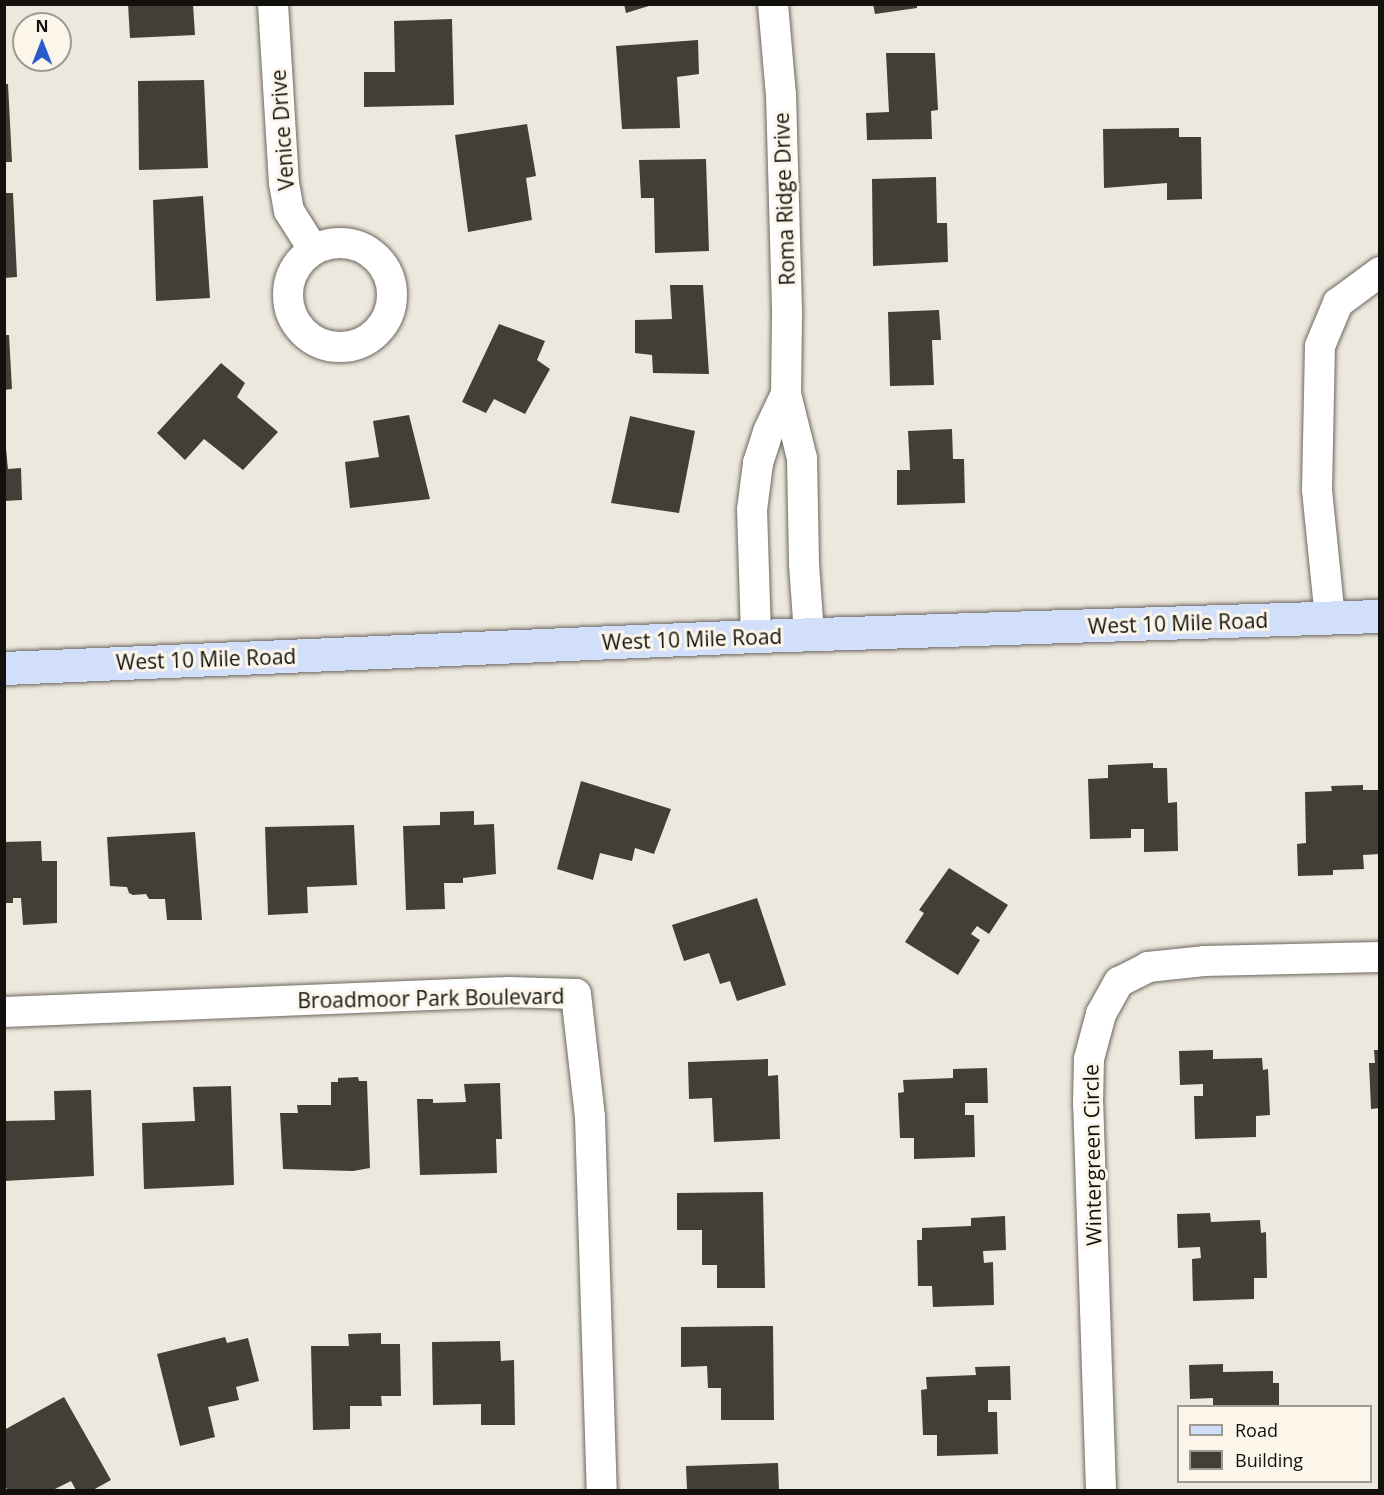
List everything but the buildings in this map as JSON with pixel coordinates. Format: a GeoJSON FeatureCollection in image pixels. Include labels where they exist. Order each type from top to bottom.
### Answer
{"type":"FeatureCollection","features":[{"type":"Feature","properties":{"kind":"main road","name":"West 10 Mile Road"},"geometry":{"type":"LineString","coordinates":[[4,668],[756,636],[1380,616]]}},
{"type":"Feature","properties":{"kind":"street","name":"Venice Drive"},"geometry":{"type":"LineString","coordinates":[[273,4],[284,183],[289,211],[314,249]]}},
{"type":"Feature","properties":{"kind":"street","name":"Roma Ridge Drive"},"geometry":{"type":"LineString","coordinates":[[773,4],[781,95],[787,315],[786,394],[802,458],[804,564],[809,634]]}},
{"type":"Feature","properties":{"kind":"street"},"geometry":{"type":"LineString","coordinates":[[1330,618],[1317,489],[1320,346],[1338,303],[1380,272]]}},
{"type":"Feature","properties":{"kind":"street","name":"Roma Ridge Drive"},"geometry":{"type":"LineString","coordinates":[[756,636],[752,510],[758,463],[768,432],[786,394]]}},
{"type":"Feature","properties":{"kind":"street","name":"Wintergreen Circle"},"geometry":{"type":"LineString","coordinates":[[1101,1491],[1088,1105],[1089,1059],[1101,1014],[1119,982],[1148,968],[1204,961],[1380,957]]}},
{"type":"Feature","properties":{"kind":"street","name":"Broadmoor Park Boulevard"},"geometry":{"type":"LineString","coordinates":[[4,1012],[508,992],[576,994],[590,1117],[602,1491]]}}]}
